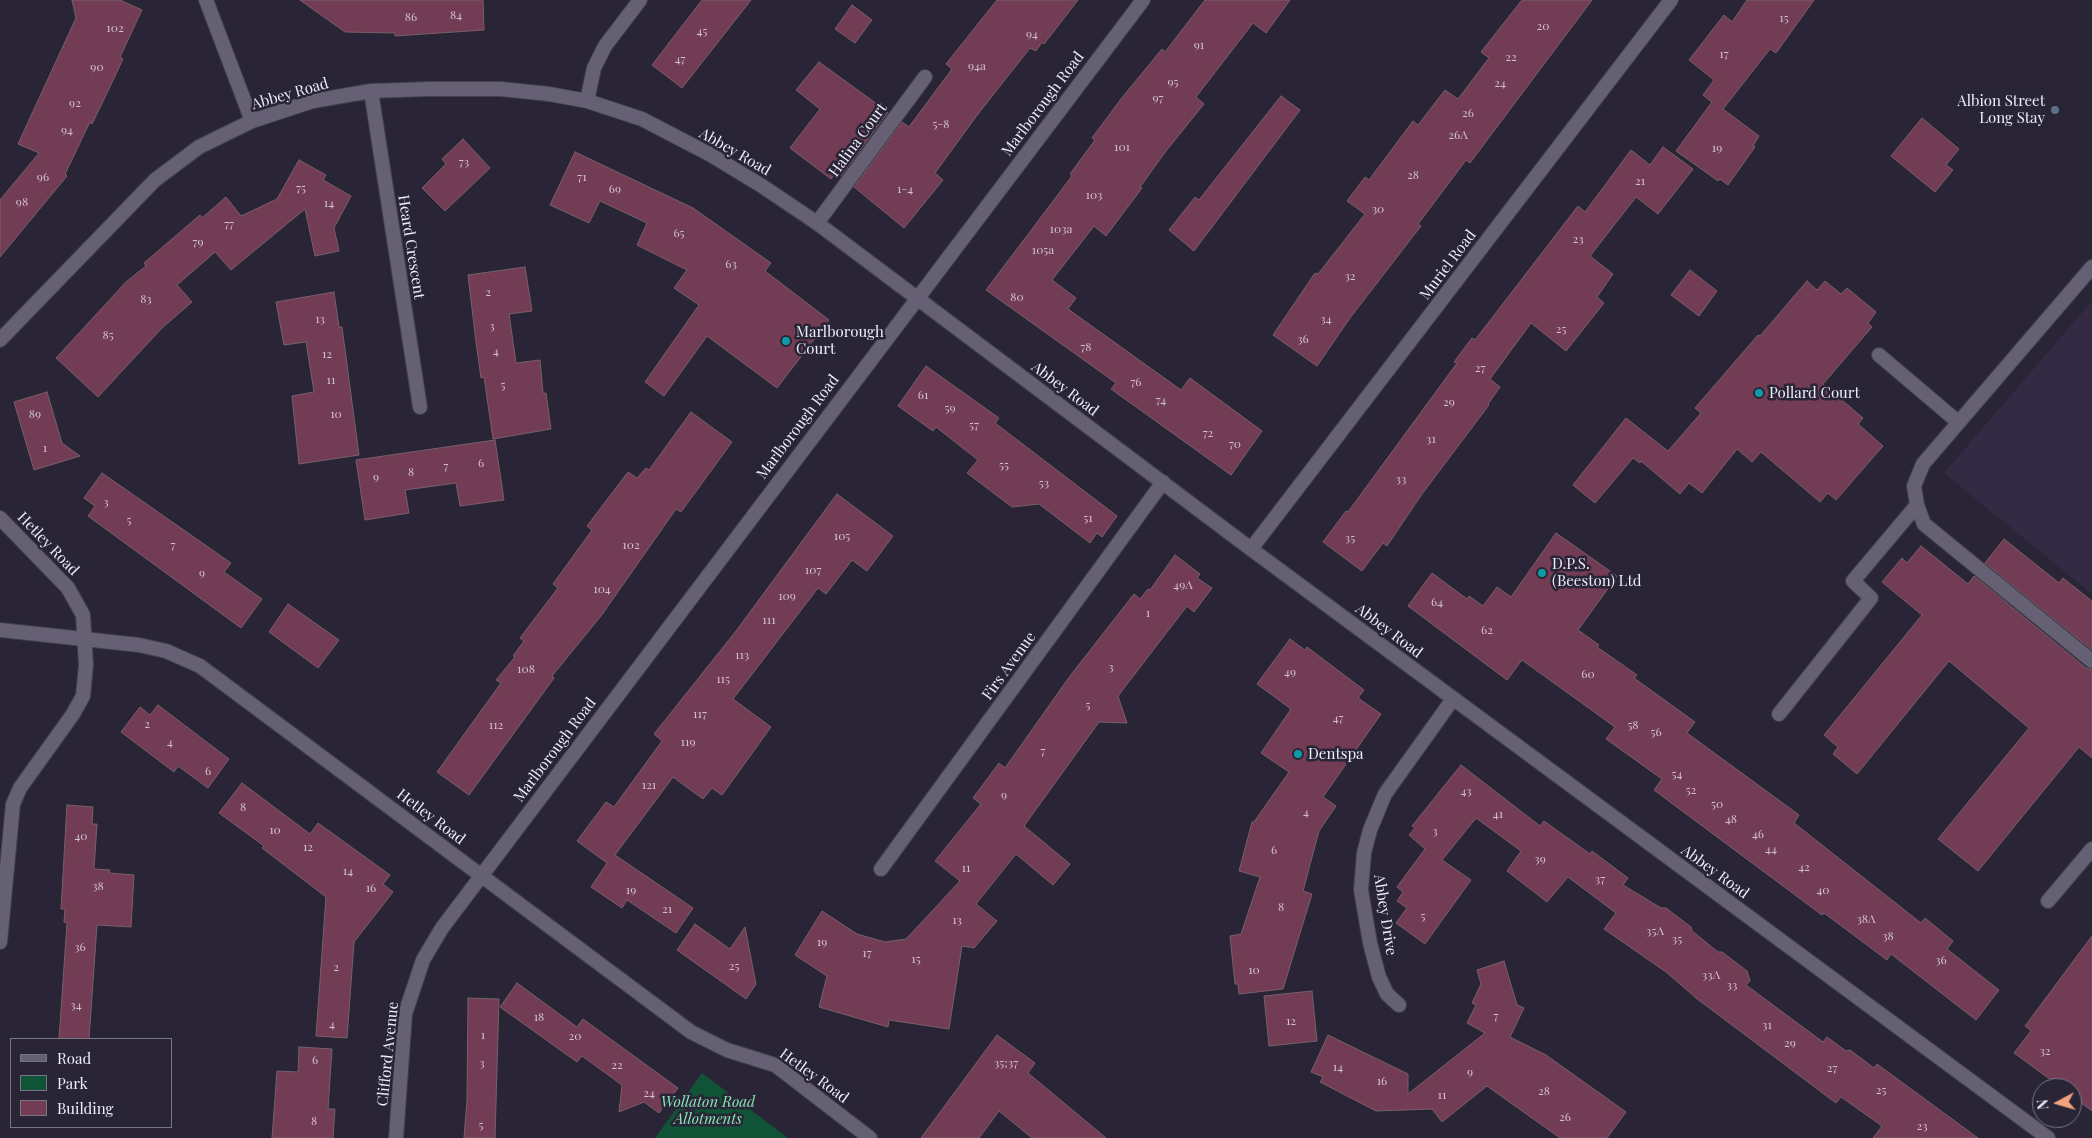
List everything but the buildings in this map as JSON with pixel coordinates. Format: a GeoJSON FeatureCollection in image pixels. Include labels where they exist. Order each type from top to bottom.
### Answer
{"type":"FeatureCollection","features":[{"type":"Feature","properties":{"kind":"street"},"geometry":{"type":"LineString","coordinates":[[206,0],[252,121]]}},
{"type":"Feature","properties":{"kind":"street"},"geometry":{"type":"LineString","coordinates":[[587,100],[594,68],[605,46],[640,0]]}},
{"type":"Feature","properties":{"kind":"street","name":"Marlborough Road"},"geometry":{"type":"LineString","coordinates":[[481,874],[1143,0]]}},
{"type":"Feature","properties":{"kind":"street","name":"Muriel Road"},"geometry":{"type":"LineString","coordinates":[[1251,549],[1671,0]]}},
{"type":"Feature","properties":{"kind":"street","name":"Halina Court"},"geometry":{"type":"LineString","coordinates":[[817,223],[925,76]]}},
{"type":"Feature","properties":{"kind":"street","name":"Abbey Road"},"geometry":{"type":"LineString","coordinates":[[0,340],[155,180],[199,147],[252,121],[313,101],[371,91],[428,88],[501,89],[587,100],[642,119],[711,155],[817,223],[1251,549],[2048,1138]]}},
{"type":"Feature","properties":{"kind":"street","name":"Heard Crescent"},"geometry":{"type":"LineString","coordinates":[[371,91],[420,407]]}},
{"type":"Feature","properties":{"kind":"street"},"geometry":{"type":"LineString","coordinates":[[2092,267],[1923,464],[1914,486],[1917,505],[1924,524],[2092,661]]}},
{"type":"Feature","properties":{"kind":"street"},"geometry":{"type":"LineString","coordinates":[[1879,355],[1958,422]]}},
{"type":"Feature","properties":{"kind":"street","name":"Firs Avenue"},"geometry":{"type":"LineString","coordinates":[[881,869],[1163,482]]}},
{"type":"Feature","properties":{"kind":"street"},"geometry":{"type":"LineString","coordinates":[[1779,714],[1871,598],[1853,580],[1917,505]]}},
{"type":"Feature","properties":{"kind":"street","name":"Hetley Road"},"geometry":{"type":"LineString","coordinates":[[0,518],[68,588],[83,615],[85,638],[166,651],[200,666],[691,1032],[727,1050],[775,1065],[870,1138]]}},
{"type":"Feature","properties":{"kind":"street"},"geometry":{"type":"LineString","coordinates":[[0,630],[85,638],[86,665],[83,696],[73,714],[20,788],[12,804],[0,942]]}},
{"type":"Feature","properties":{"kind":"street","name":"Abbey Drive"},"geometry":{"type":"LineString","coordinates":[[1399,1005],[1387,994],[1379,976],[1370,943],[1361,890],[1364,853],[1370,830],[1385,794],[1454,699]]}},
{"type":"Feature","properties":{"kind":"street"},"geometry":{"type":"LineString","coordinates":[[2048,901],[2092,849]]}},
{"type":"Feature","properties":{"kind":"street","name":"Clifford Avenue"},"geometry":{"type":"LineString","coordinates":[[396,1138],[403,1034],[410,994],[422,960],[442,928],[481,874]]}},
{"type":"Feature","properties":{"kind":"shaded area"},"geometry":{"type":"Polygon","coordinates":[[[2092,301],[2092,594],[1944,473],[2092,301]]]}},
{"type":"Feature","properties":{"kind":"green space","name":"Wollaton Road Allotments"},"geometry":{"type":"Polygon","coordinates":[[[702,1073],[714,1082],[788,1138],[655,1138],[702,1073]]]}},
{"type":"Feature","properties":{"kind":"place","name":"Albion Street Long Stay"},"geometry":{"type":"Point","coordinates":[2055,110]}},
{"type":"Feature","properties":{"kind":"place","name":"Marlborough Court"},"geometry":{"type":"Point","coordinates":[786,341]}},
{"type":"Feature","properties":{"kind":"place","name":"Pollard Court"},"geometry":{"type":"Point","coordinates":[1759,393]}},
{"type":"Feature","properties":{"kind":"place","name":"D.P.S. (Beeston) Ltd"},"geometry":{"type":"Point","coordinates":[1542,573]}},
{"type":"Feature","properties":{"kind":"place","name":"Dentspa"},"geometry":{"type":"Point","coordinates":[1298,754]}}]}
